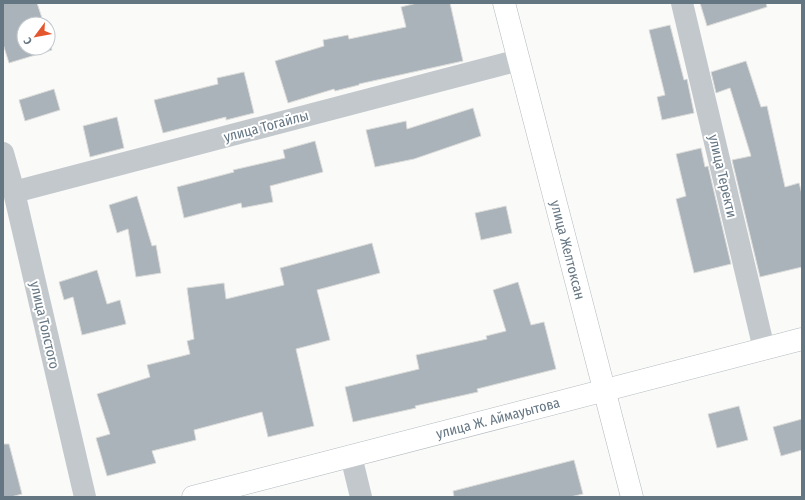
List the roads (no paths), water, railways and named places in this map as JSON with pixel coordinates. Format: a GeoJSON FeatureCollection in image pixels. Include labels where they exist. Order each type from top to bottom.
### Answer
{"type":"FeatureCollection","features":[{"type":"Feature","properties":{"kind":"street","name":"улица Желтоксан"},"geometry":{"type":"LineString","coordinates":[[504,3],[632,497]]}},
{"type":"Feature","properties":{"kind":"street","name":"улица Теректи"},"geometry":{"type":"LineString","coordinates":[[682,3],[764,349]]}},
{"type":"Feature","properties":{"kind":"street","name":"улица Тогайлы"},"geometry":{"type":"LineString","coordinates":[[14,192],[519,60]]}},
{"type":"Feature","properties":{"kind":"street","name":"улица Толстого"},"geometry":{"type":"LineString","coordinates":[[3,154],[14,192],[85,497]]}},
{"type":"Feature","properties":{"kind":"street","name":"улица Ж. Аймауытова"},"geometry":{"type":"LineString","coordinates":[[193,497],[802,339]]}},
{"type":"Feature","properties":{"kind":"street"},"geometry":{"type":"LineString","coordinates":[[351,456],[361,497]]}}]}
